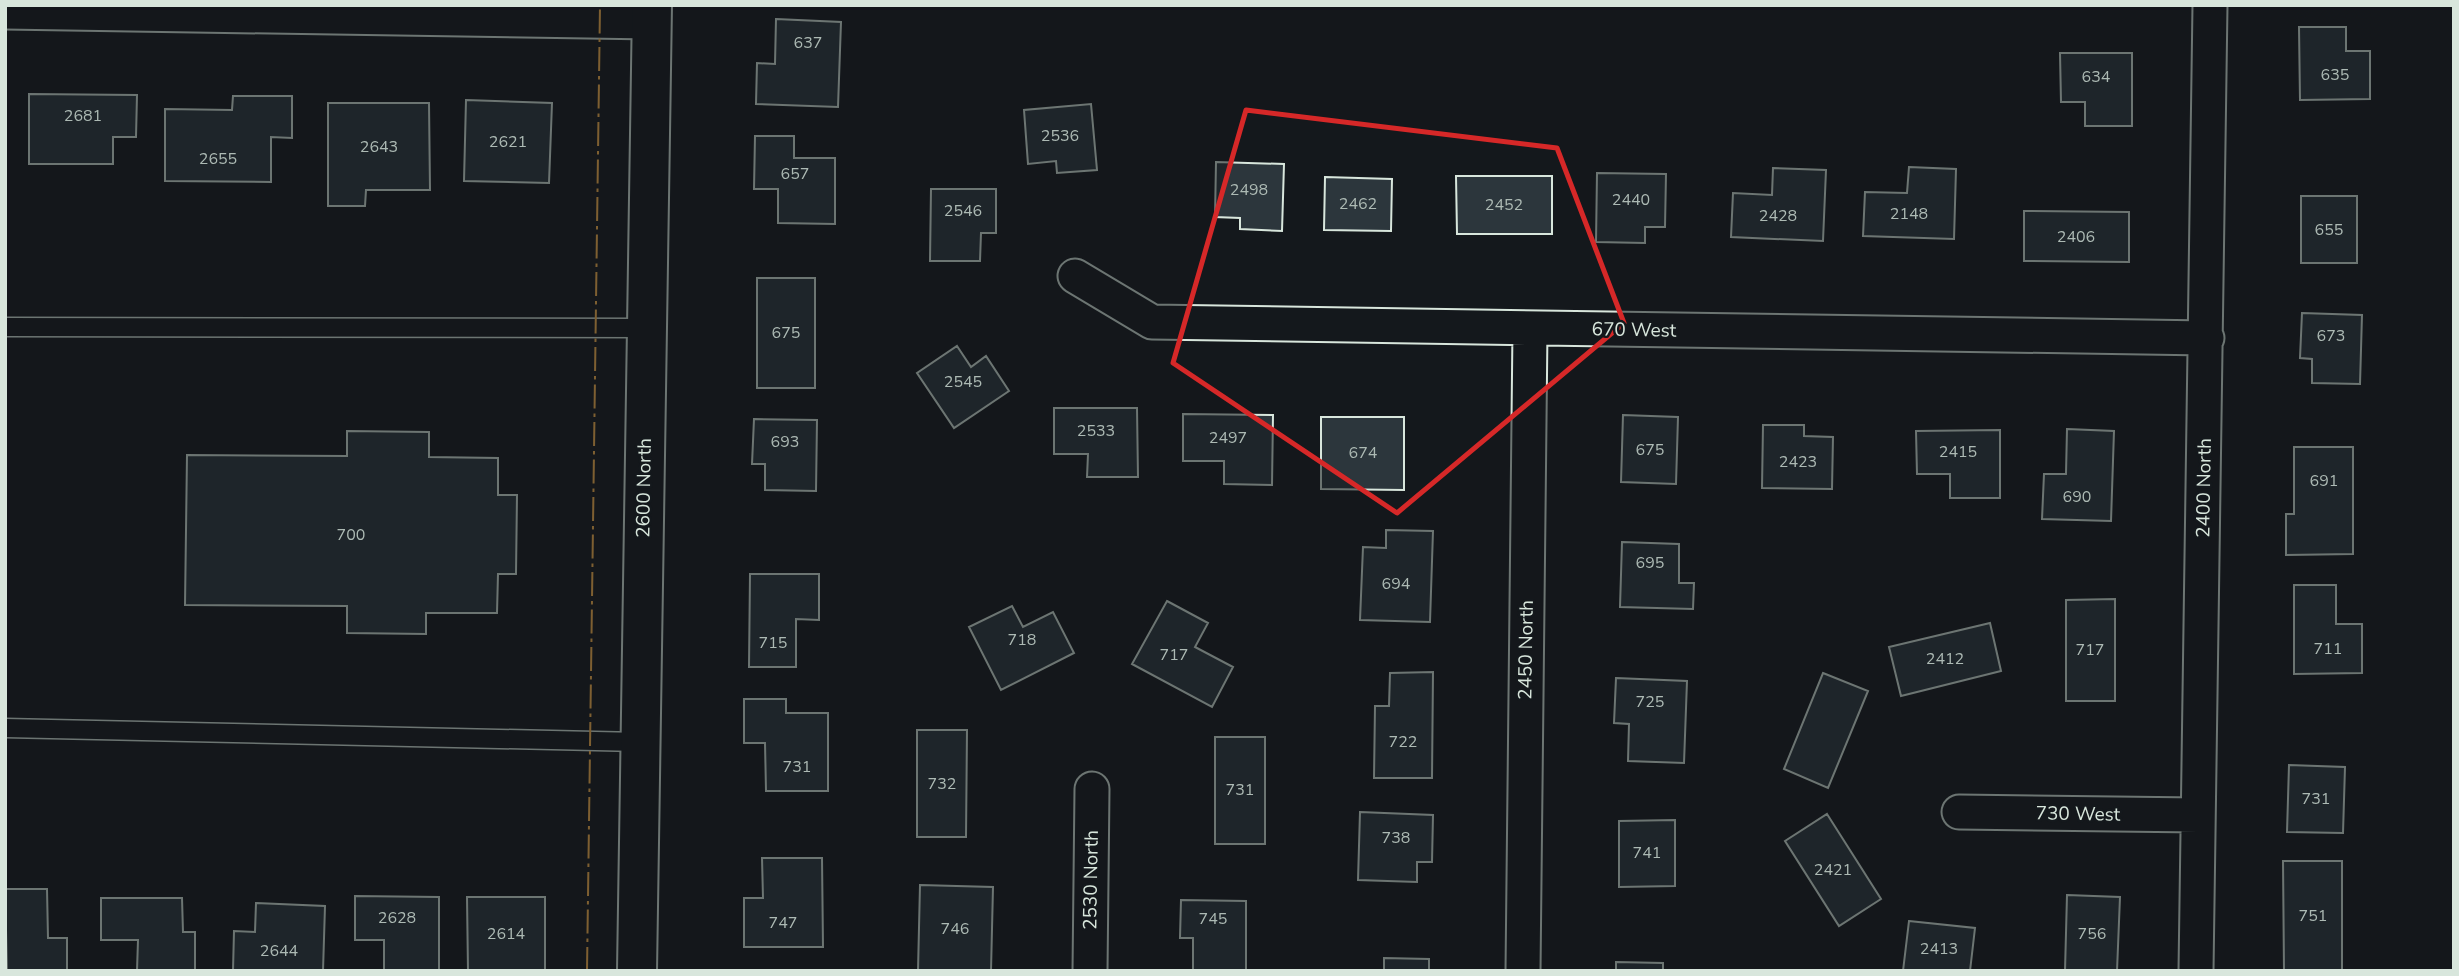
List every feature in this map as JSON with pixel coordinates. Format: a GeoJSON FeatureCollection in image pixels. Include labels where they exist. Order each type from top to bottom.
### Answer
{"type":"FeatureCollection","features":[{"type":"Feature","properties":{"kind":"street","name":"2400 North"},"geometry":{"type":"LineString","coordinates":[[2196,971],[2210,5]]}},
{"type":"Feature","properties":{"kind":"street"},"geometry":{"type":"LineString","coordinates":[[5,12],[164,10],[652,14]]}},
{"type":"Feature","properties":{"kind":"street","name":"2600 North"},"geometry":{"type":"LineString","coordinates":[[636,971],[652,14]]}},
{"type":"Feature","properties":{"kind":"street","name":"670 West"},"geometry":{"type":"LineString","coordinates":[[1075,276],[1152,322],[2207,338]]}},
{"type":"Feature","properties":{"kind":"street","name":"2450 North"},"geometry":{"type":"LineString","coordinates":[[1523,971],[1530,329]]}},
{"type":"Feature","properties":{"kind":"street","name":"2530 North"},"geometry":{"type":"LineString","coordinates":[[1090,971],[1092,789]]}},
{"type":"Feature","properties":{"kind":"street","name":"730 West"},"geometry":{"type":"LineString","coordinates":[[1959,812],[2198,815]]}},
{"type":"Feature","properties":{"kind":"lane"},"geometry":{"type":"LineString","coordinates":[[5,327],[647,328]]}},
{"type":"Feature","properties":{"kind":"lane"},"geometry":{"type":"LineString","coordinates":[[5,728],[639,742]]}},
{"type":"Feature","properties":{"kind":"highlighted area"},"geometry":{"type":"Polygon","coordinates":[[[1246,110],[1557,148],[1624,323],[1397,513],[1173,363],[1246,110]]]}},
{"type":"Feature","properties":{"kind":"building"},"geometry":{"type":"Polygon","coordinates":[[[776,19],[841,22],[838,107],[756,104],[757,63],[775,64],[776,19]]]}},
{"type":"Feature","properties":{"kind":"building"},"geometry":{"type":"Polygon","coordinates":[[[2299,27],[2346,27],[2346,51],[2370,51],[2370,99],[2300,100],[2299,27]]]}},
{"type":"Feature","properties":{"kind":"building"},"geometry":{"type":"Polygon","coordinates":[[[2060,53],[2132,53],[2132,126],[2085,126],[2085,102],[2061,102],[2060,53]]]}},
{"type":"Feature","properties":{"kind":"building"},"geometry":{"type":"Polygon","coordinates":[[[29,94],[137,95],[136,137],[113,137],[113,164],[29,164],[29,94]]]}},
{"type":"Feature","properties":{"kind":"building"},"geometry":{"type":"Polygon","coordinates":[[[233,96],[292,96],[292,138],[271,137],[271,182],[165,181],[165,109],[232,110],[233,96]]]}},
{"type":"Feature","properties":{"kind":"building"},"geometry":{"type":"Polygon","coordinates":[[[466,100],[552,103],[549,183],[464,181],[466,100]]]}},
{"type":"Feature","properties":{"kind":"building"},"geometry":{"type":"Polygon","coordinates":[[[328,103],[429,103],[430,190],[366,190],[365,206],[328,206],[328,103]]]}},
{"type":"Feature","properties":{"kind":"building"},"geometry":{"type":"Polygon","coordinates":[[[1091,104],[1097,170],[1057,173],[1056,161],[1028,164],[1024,110],[1091,104]]]}},
{"type":"Feature","properties":{"kind":"building"},"geometry":{"type":"Polygon","coordinates":[[[755,136],[794,136],[794,158],[835,158],[835,224],[778,223],[778,189],[754,189],[755,136]]]}},
{"type":"Feature","properties":{"kind":"building"},"geometry":{"type":"Polygon","coordinates":[[[1216,162],[1284,164],[1282,231],[1240,229],[1240,218],[1215,217],[1216,162]]]}},
{"type":"Feature","properties":{"kind":"building"},"geometry":{"type":"Polygon","coordinates":[[[1909,167],[1956,169],[1954,239],[1863,236],[1865,192],[1907,193],[1909,167]]]}},
{"type":"Feature","properties":{"kind":"building"},"geometry":{"type":"Polygon","coordinates":[[[1773,168],[1826,170],[1823,241],[1731,237],[1733,193],[1772,195],[1773,168]]]}},
{"type":"Feature","properties":{"kind":"building"},"geometry":{"type":"Polygon","coordinates":[[[1597,173],[1666,174],[1665,227],[1645,227],[1645,243],[1596,242],[1597,173]]]}},
{"type":"Feature","properties":{"kind":"building"},"geometry":{"type":"Polygon","coordinates":[[[1456,176],[1552,176],[1552,234],[1457,234],[1456,176]]]}},
{"type":"Feature","properties":{"kind":"building"},"geometry":{"type":"Polygon","coordinates":[[[1325,177],[1392,179],[1391,231],[1324,230],[1325,177]]]}},
{"type":"Feature","properties":{"kind":"building"},"geometry":{"type":"Polygon","coordinates":[[[931,189],[996,189],[996,233],[981,233],[980,261],[930,261],[931,189]]]}},
{"type":"Feature","properties":{"kind":"building"},"geometry":{"type":"Polygon","coordinates":[[[2301,196],[2357,196],[2357,263],[2301,263],[2301,196]]]}},
{"type":"Feature","properties":{"kind":"building"},"geometry":{"type":"Polygon","coordinates":[[[2024,211],[2129,212],[2129,262],[2024,261],[2024,211]]]}},
{"type":"Feature","properties":{"kind":"building"},"geometry":{"type":"Polygon","coordinates":[[[757,278],[815,278],[815,388],[757,388],[757,278]]]}},
{"type":"Feature","properties":{"kind":"building"},"geometry":{"type":"Polygon","coordinates":[[[2302,313],[2362,315],[2360,384],[2312,383],[2312,359],[2300,358],[2302,313]]]}},
{"type":"Feature","properties":{"kind":"building"},"geometry":{"type":"Polygon","coordinates":[[[957,346],[971,367],[986,356],[1009,391],[954,428],[917,373],[957,346]]]}},
{"type":"Feature","properties":{"kind":"building"},"geometry":{"type":"Polygon","coordinates":[[[1054,408],[1137,408],[1138,477],[1087,477],[1088,454],[1054,454],[1054,408]]]}},
{"type":"Feature","properties":{"kind":"building"},"geometry":{"type":"Polygon","coordinates":[[[1183,414],[1273,415],[1272,485],[1224,484],[1224,461],[1183,461],[1183,414]]]}},
{"type":"Feature","properties":{"kind":"building"},"geometry":{"type":"Polygon","coordinates":[[[1623,415],[1678,417],[1676,484],[1621,482],[1623,415]]]}},
{"type":"Feature","properties":{"kind":"building"},"geometry":{"type":"Polygon","coordinates":[[[1321,417],[1404,417],[1404,490],[1321,489],[1321,417]]]}},
{"type":"Feature","properties":{"kind":"building"},"geometry":{"type":"Polygon","coordinates":[[[754,419],[817,420],[816,491],[765,490],[765,464],[752,464],[754,419]]]}},
{"type":"Feature","properties":{"kind":"building"},"geometry":{"type":"Polygon","coordinates":[[[1763,425],[1804,425],[1804,436],[1833,437],[1832,489],[1762,488],[1763,425]]]}},
{"type":"Feature","properties":{"kind":"building"},"geometry":{"type":"Polygon","coordinates":[[[2067,429],[2114,431],[2111,521],[2042,519],[2044,474],[2066,474],[2067,429]]]}},
{"type":"Feature","properties":{"kind":"building"},"geometry":{"type":"Polygon","coordinates":[[[2000,430],[2000,498],[1950,498],[1950,474],[1917,474],[1916,431],[2000,430]]]}},
{"type":"Feature","properties":{"kind":"building"},"geometry":{"type":"Polygon","coordinates":[[[347,431],[429,432],[429,457],[498,458],[498,495],[517,495],[516,574],[498,574],[497,613],[426,613],[426,634],[347,633],[347,606],[185,605],[187,455],[347,456],[347,431]]]}},
{"type":"Feature","properties":{"kind":"building"},"geometry":{"type":"Polygon","coordinates":[[[2294,447],[2353,447],[2353,554],[2286,555],[2286,514],[2294,514],[2294,447]]]}},
{"type":"Feature","properties":{"kind":"building"},"geometry":{"type":"Polygon","coordinates":[[[1386,530],[1433,531],[1430,622],[1360,620],[1363,547],[1386,548],[1386,530]]]}},
{"type":"Feature","properties":{"kind":"building"},"geometry":{"type":"Polygon","coordinates":[[[1622,542],[1679,544],[1679,583],[1694,583],[1693,609],[1620,607],[1622,542]]]}},
{"type":"Feature","properties":{"kind":"building"},"geometry":{"type":"Polygon","coordinates":[[[750,574],[819,574],[819,620],[796,619],[796,667],[749,667],[750,574]]]}},
{"type":"Feature","properties":{"kind":"building"},"geometry":{"type":"Polygon","coordinates":[[[2294,585],[2336,585],[2336,624],[2362,624],[2362,673],[2294,674],[2294,585]]]}},
{"type":"Feature","properties":{"kind":"building"},"geometry":{"type":"Polygon","coordinates":[[[2115,599],[2115,701],[2066,701],[2066,600],[2115,599]]]}},
{"type":"Feature","properties":{"kind":"building"},"geometry":{"type":"Polygon","coordinates":[[[1167,601],[1208,623],[1195,647],[1233,667],[1212,707],[1132,664],[1167,601]]]}},
{"type":"Feature","properties":{"kind":"building"},"geometry":{"type":"Polygon","coordinates":[[[1012,606],[1023,627],[1053,612],[1074,653],[1001,690],[969,627],[1012,606]]]}},
{"type":"Feature","properties":{"kind":"building"},"geometry":{"type":"Polygon","coordinates":[[[1990,623],[2001,671],[1901,696],[1889,647],[1990,623]]]}},
{"type":"Feature","properties":{"kind":"building"},"geometry":{"type":"Polygon","coordinates":[[[1433,672],[1432,778],[1374,778],[1375,706],[1389,706],[1390,673],[1433,672]]]}},
{"type":"Feature","properties":{"kind":"building"},"geometry":{"type":"Polygon","coordinates":[[[1823,673],[1868,691],[1828,788],[1784,769],[1823,673]]]}},
{"type":"Feature","properties":{"kind":"building"},"geometry":{"type":"Polygon","coordinates":[[[1616,678],[1687,681],[1684,763],[1628,761],[1629,724],[1614,723],[1616,678]]]}},
{"type":"Feature","properties":{"kind":"building"},"geometry":{"type":"Polygon","coordinates":[[[744,699],[786,699],[786,713],[828,713],[828,791],[766,791],[765,743],[744,743],[744,699]]]}},
{"type":"Feature","properties":{"kind":"building"},"geometry":{"type":"Polygon","coordinates":[[[917,730],[967,730],[966,837],[917,837],[917,730]]]}},
{"type":"Feature","properties":{"kind":"building"},"geometry":{"type":"Polygon","coordinates":[[[1215,737],[1265,737],[1265,844],[1215,844],[1215,737]]]}},
{"type":"Feature","properties":{"kind":"building"},"geometry":{"type":"Polygon","coordinates":[[[2289,765],[2345,767],[2343,833],[2287,832],[2289,765]]]}},
{"type":"Feature","properties":{"kind":"building"},"geometry":{"type":"Polygon","coordinates":[[[1360,812],[1433,815],[1432,862],[1417,862],[1417,882],[1358,880],[1360,812]]]}},
{"type":"Feature","properties":{"kind":"building"},"geometry":{"type":"Polygon","coordinates":[[[1827,814],[1881,899],[1839,926],[1785,841],[1827,814]]]}},
{"type":"Feature","properties":{"kind":"building"},"geometry":{"type":"Polygon","coordinates":[[[1675,820],[1675,886],[1619,887],[1619,821],[1675,820]]]}},
{"type":"Feature","properties":{"kind":"building"},"geometry":{"type":"Polygon","coordinates":[[[762,858],[822,858],[823,947],[744,947],[744,898],[763,898],[762,858]]]}},
{"type":"Feature","properties":{"kind":"building"},"geometry":{"type":"Polygon","coordinates":[[[2283,861],[2342,861],[2342,971],[2284,971],[2283,861]]]}},
{"type":"Feature","properties":{"kind":"building"},"geometry":{"type":"Polygon","coordinates":[[[920,885],[993,887],[991,971],[918,971],[920,885]]]}},
{"type":"Feature","properties":{"kind":"building"},"geometry":{"type":"Polygon","coordinates":[[[5,889],[47,889],[48,938],[67,938],[67,971],[7,971],[5,889]]]}},
{"type":"Feature","properties":{"kind":"building"},"geometry":{"type":"Polygon","coordinates":[[[2067,895],[2120,897],[2117,971],[2065,971],[2067,895]]]}},
{"type":"Feature","properties":{"kind":"building"},"geometry":{"type":"Polygon","coordinates":[[[355,896],[439,897],[439,971],[384,971],[384,940],[355,940],[355,896]]]}},
{"type":"Feature","properties":{"kind":"building"},"geometry":{"type":"Polygon","coordinates":[[[467,897],[545,897],[545,971],[468,971],[467,897]]]}},
{"type":"Feature","properties":{"kind":"building"},"geometry":{"type":"Polygon","coordinates":[[[101,898],[182,898],[183,932],[195,932],[195,971],[137,971],[138,940],[101,940],[101,898]]]}},
{"type":"Feature","properties":{"kind":"building"},"geometry":{"type":"Polygon","coordinates":[[[1181,900],[1246,901],[1246,971],[1193,971],[1193,938],[1180,938],[1181,900]]]}},
{"type":"Feature","properties":{"kind":"building"},"geometry":{"type":"Polygon","coordinates":[[[256,903],[325,906],[323,971],[233,971],[234,931],[255,932],[256,903]]]}},
{"type":"Feature","properties":{"kind":"building"},"geometry":{"type":"Polygon","coordinates":[[[1909,921],[1975,928],[1970,971],[1903,971],[1909,921]]]}},
{"type":"Feature","properties":{"kind":"building"},"geometry":{"type":"Polygon","coordinates":[[[1384,958],[1429,959],[1429,971],[1384,971],[1384,958]]]}},
{"type":"Feature","properties":{"kind":"building"},"geometry":{"type":"Polygon","coordinates":[[[1616,962],[1663,963],[1663,971],[1616,971],[1616,962]]]}},
{"type":"Feature","properties":{"kind":"power"},"geometry":{"type":"LineString","coordinates":[[587,971],[600,5]]}}]}
